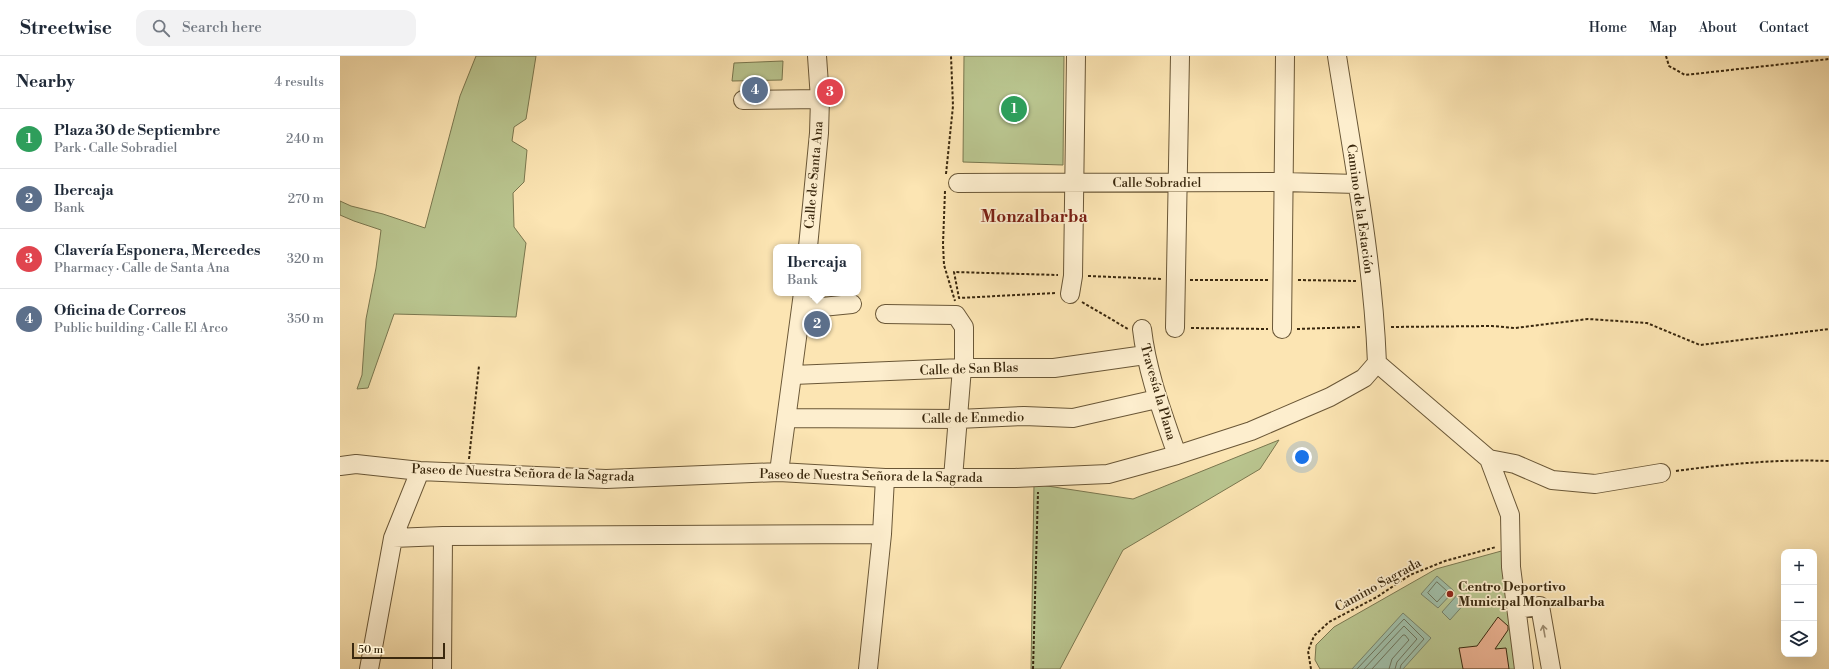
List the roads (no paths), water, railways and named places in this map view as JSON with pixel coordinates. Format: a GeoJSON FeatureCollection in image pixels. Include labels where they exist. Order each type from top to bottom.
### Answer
{"type":"FeatureCollection","features":[{"type":"Feature","properties":{"kind":"street","name":"Calle de Santa Ana"},"geometry":{"type":"LineString","coordinates":[[808,244],[819,133],[820,99],[818,56]]}},
{"type":"Feature","properties":{"kind":"street"},"geometry":{"type":"LineString","coordinates":[[1070,294],[1073,276],[1076,56]]}},
{"type":"Feature","properties":{"kind":"street"},"geometry":{"type":"LineString","coordinates":[[1175,328],[1180,56]]}},
{"type":"Feature","properties":{"kind":"street"},"geometry":{"type":"LineString","coordinates":[[1282,330],[1285,56]]}},
{"type":"Feature","properties":{"kind":"street","name":"Camino de la Estación"},"geometry":{"type":"LineString","coordinates":[[1337,56],[1370,280],[1375,327],[1376,363]]}},
{"type":"Feature","properties":{"kind":"street"},"geometry":{"type":"LineString","coordinates":[[743,100],[820,99]]}},
{"type":"Feature","properties":{"kind":"street","name":"Calle Sobradiel"},"geometry":{"type":"LineString","coordinates":[[951,183],[1284,182],[1357,184]]}},
{"type":"Feature","properties":{"kind":"street"},"geometry":{"type":"LineString","coordinates":[[779,472],[803,301],[852,304]]}},
{"type":"Feature","properties":{"kind":"street"},"geometry":{"type":"LineString","coordinates":[[886,314],[956,315],[964,327],[963,368],[953,478]]}},
{"type":"Feature","properties":{"kind":"street","name":"Travesía la Plana"},"geometry":{"type":"LineString","coordinates":[[1142,329],[1145,355],[1157,399],[1177,455]]}},
{"type":"Feature","properties":{"kind":"street","name":"Calle de San Blas"},"geometry":{"type":"LineString","coordinates":[[793,375],[963,368],[1054,368],[1145,355]]}},
{"type":"Feature","properties":{"kind":"street"},"geometry":{"type":"LineString","coordinates":[[1376,363],[1489,459],[1510,515],[1511,567],[1524,669]]}},
{"type":"Feature","properties":{"kind":"street","name":"Paseo de Nuestra Señora de la Sagrada"},"geometry":{"type":"LineString","coordinates":[[340,466],[356,464],[420,471],[606,479],[779,472],[885,478],[1035,477],[1108,474],[1177,455],[1251,431],[1330,397],[1364,378],[1376,363]]}},
{"type":"Feature","properties":{"kind":"street","name":"Calle de Enmedio"},"geometry":{"type":"LineString","coordinates":[[787,418],[958,419],[1024,416],[1073,418],[1157,399]]}},
{"type":"Feature","properties":{"kind":"street"},"geometry":{"type":"LineString","coordinates":[[1489,459],[1515,464],[1552,480],[1595,484],[1660,473]]}},
{"type":"Feature","properties":{"kind":"street"},"geometry":{"type":"LineString","coordinates":[[369,669],[393,538],[420,471]]}},
{"type":"Feature","properties":{"kind":"street"},"geometry":{"type":"LineString","coordinates":[[868,669],[882,534],[885,478]]}},
{"type":"Feature","properties":{"kind":"street"},"geometry":{"type":"LineString","coordinates":[[393,538],[443,536],[882,534]]}},
{"type":"Feature","properties":{"kind":"street"},"geometry":{"type":"LineString","coordinates":[[442,669],[443,536]]}},
{"type":"Feature","properties":{"kind":"street"},"geometry":{"type":"LineString","coordinates":[[1516,609],[1540,606],[1551,669]]}},
{"type":"Feature","properties":{"kind":"water"},"geometry":{"type":"Polygon","coordinates":[[[1437,576],[1454,591],[1438,608],[1421,594],[1437,576]]]}},
{"type":"Feature","properties":{"kind":"water"},"geometry":{"type":"Polygon","coordinates":[[[1458,594],[1466,602],[1450,620],[1442,612],[1458,594]]]}},
{"type":"Feature","properties":{"kind":"water"},"geometry":{"type":"Polygon","coordinates":[[[1403,613],[1431,638],[1403,669],[1352,669],[1403,613]]]}},
{"type":"Feature","properties":{"kind":"place","name":"Oficina de Correos"},"geometry":{"type":"Point","coordinates":[755,90]}},
{"type":"Feature","properties":{"kind":"place","name":"Clavería Esponera, Mercedes"},"geometry":{"type":"Point","coordinates":[830,92]}},
{"type":"Feature","properties":{"kind":"place","name":"Plaza 30 de Septiembre"},"geometry":{"type":"Point","coordinates":[1014,109]}},
{"type":"Feature","properties":{"kind":"place","name":"Ibercaja"},"geometry":{"type":"Point","coordinates":[817,324]}},
{"type":"Feature","properties":{"kind":"place","name":"Centro Deportivo Municipal Monzalbarba"},"geometry":{"type":"Point","coordinates":[1450,594]}},
{"type":"Feature","properties":{"kind":"district","name":"Monzalbarba"},"geometry":{"type":"Point","coordinates":[1034,217]}}]}
